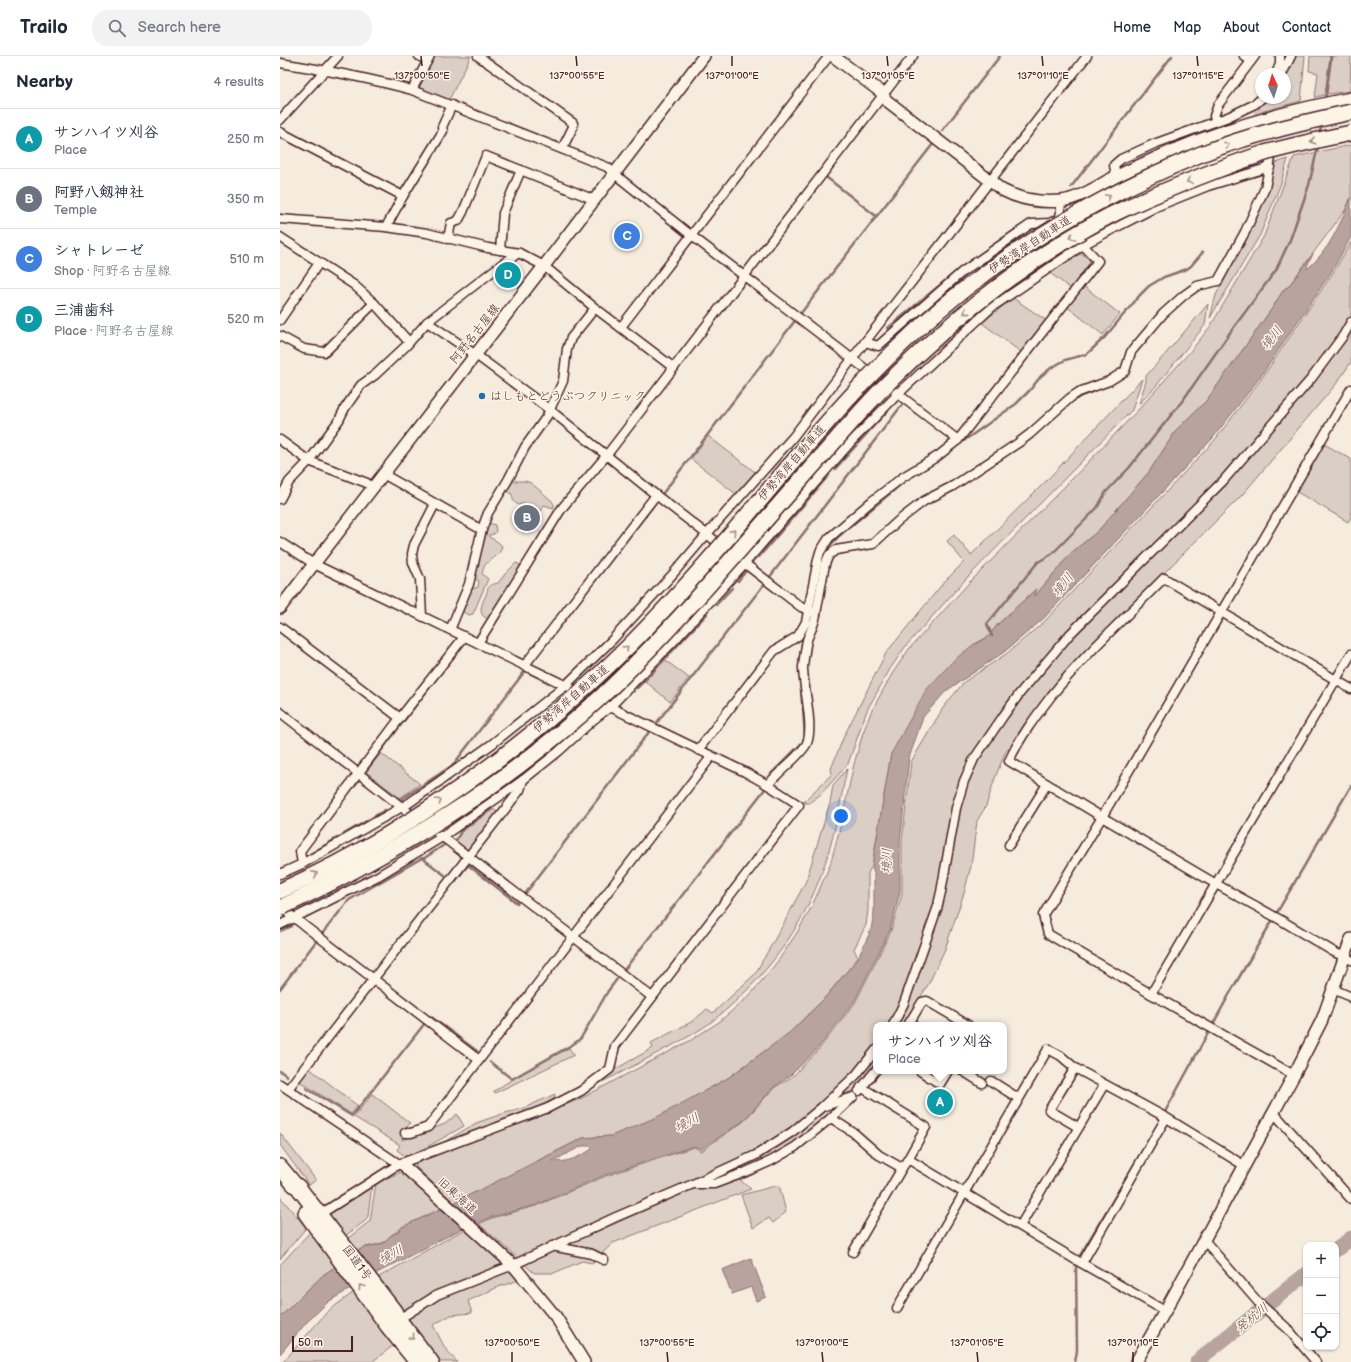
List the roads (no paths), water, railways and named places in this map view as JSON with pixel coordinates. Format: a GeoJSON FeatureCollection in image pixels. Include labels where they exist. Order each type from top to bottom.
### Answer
{"type":"FeatureCollection","features":[{"type":"Feature","properties":{"kind":"highway","name":"伊勢湾岸自動車道"},"geometry":{"type":"LineString","coordinates":[[280,891],[325,869],[368,845],[437,803],[506,754],[585,688],[670,604],[835,413],[894,352],[978,279],[1023,247],[1080,211],[1150,177],[1202,154],[1234,143],[1351,112]]}},
{"type":"Feature","properties":{"kind":"highway","name":"伊勢湾岸自動車道"},"geometry":{"type":"LineString","coordinates":[[280,908],[349,875],[454,812],[524,763],[559,734],[599,699],[672,626],[814,464],[892,379],[932,341],[975,304],[1008,279],[1076,235],[1109,216],[1159,193],[1208,173],[1262,154],[1351,133]]}},
{"type":"Feature","properties":{"kind":"highway"},"geometry":{"type":"LineString","coordinates":[[280,1154],[298,1187]]}},
{"type":"Feature","properties":{"kind":"highway","name":"国道1号"},"geometry":{"type":"LineString","coordinates":[[280,1166],[298,1187],[391,1319],[416,1362]]}},
{"type":"Feature","properties":{"kind":"highway","name":"国道1号"},"geometry":{"type":"LineString","coordinates":[[280,1179],[322,1223]]}},
{"type":"Feature","properties":{"kind":"highway","name":"国道1号"},"geometry":{"type":"LineString","coordinates":[[391,1319],[431,1362]]}},
{"type":"Feature","properties":{"kind":"street"},"geometry":{"type":"LineString","coordinates":[[280,120],[338,56]]}},
{"type":"Feature","properties":{"kind":"street"},"geometry":{"type":"LineString","coordinates":[[412,90],[429,58],[419,56]]}},
{"type":"Feature","properties":{"kind":"street"},"geometry":{"type":"LineString","coordinates":[[478,56],[573,123],[573,127],[562,149]]}},
{"type":"Feature","properties":{"kind":"street","name":"阿野名古屋線"},"geometry":{"type":"LineString","coordinates":[[280,608],[476,355],[704,56]]}},
{"type":"Feature","properties":{"kind":"street"},"geometry":{"type":"LineString","coordinates":[[621,327],[829,56]]}},
{"type":"Feature","properties":{"kind":"street"},"geometry":{"type":"LineString","coordinates":[[833,56],[880,92],[886,100],[990,180],[1013,196],[1040,202],[1060,201],[1075,197],[1116,176],[1190,143],[1255,122],[1302,109],[1351,98]]}},
{"type":"Feature","properties":{"kind":"street"},"geometry":{"type":"LineString","coordinates":[[478,643],[562,508],[606,456],[913,56]]}},
{"type":"Feature","properties":{"kind":"street"},"geometry":{"type":"LineString","coordinates":[[280,874],[302,864],[402,807],[492,744],[565,686],[612,640],[672,576],[793,437],[1087,56]]}},
{"type":"Feature","properties":{"kind":"street"},"geometry":{"type":"LineString","coordinates":[[1278,68],[1280,56]]}},
{"type":"Feature","properties":{"kind":"street"},"geometry":{"type":"LineString","coordinates":[[1285,68],[1291,56]]}},
{"type":"Feature","properties":{"kind":"street"},"geometry":{"type":"LineString","coordinates":[[1217,120],[1214,116],[1218,105],[1250,58]]}},
{"type":"Feature","properties":{"kind":"street"},"geometry":{"type":"LineString","coordinates":[[280,63],[385,82],[412,90],[607,167],[692,236],[958,440]]}},
{"type":"Feature","properties":{"kind":"street"},"geometry":{"type":"LineString","coordinates":[[1116,176],[1114,165],[1121,159],[1154,144],[1256,107],[1258,104]]}},
{"type":"Feature","properties":{"kind":"street"},"geometry":{"type":"LineString","coordinates":[[386,227],[403,196],[440,136],[442,127],[452,105]]}},
{"type":"Feature","properties":{"kind":"street"},"geometry":{"type":"LineString","coordinates":[[280,132],[403,196]]}},
{"type":"Feature","properties":{"kind":"street"},"geometry":{"type":"LineString","coordinates":[[448,239],[451,223],[458,221],[463,212],[486,156],[590,198],[594,201]]}},
{"type":"Feature","properties":{"kind":"street"},"geometry":{"type":"LineString","coordinates":[[698,750],[774,651],[798,636],[812,613],[825,564],[829,555],[836,550],[872,544],[924,501],[953,486],[1018,443],[1070,398],[1079,392],[1109,381],[1125,371],[1131,352],[1163,314],[1197,286],[1218,281],[1245,232],[1265,188],[1271,158]]}},
{"type":"Feature","properties":{"kind":"street"},"geometry":{"type":"LineString","coordinates":[[280,925],[378,876],[442,837],[523,780],[558,752],[592,720],[610,706],[674,642],[850,443],[898,394],[992,308],[1083,245],[1158,206],[1208,186],[1270,167]]}},
{"type":"Feature","properties":{"kind":"street"},"geometry":{"type":"LineString","coordinates":[[500,250],[503,213],[521,170]]}},
{"type":"Feature","properties":{"kind":"street"},"geometry":{"type":"LineString","coordinates":[[865,342],[878,346],[962,272],[1031,224],[1049,223],[1059,219],[1061,213],[1060,201]]}},
{"type":"Feature","properties":{"kind":"street"},"geometry":{"type":"LineString","coordinates":[[280,220],[386,227],[427,233],[448,239],[519,253],[544,266],[595,308],[674,368]]}},
{"type":"Feature","properties":{"kind":"street"},"geometry":{"type":"LineString","coordinates":[[280,237],[346,279],[374,303],[409,342]]}},
{"type":"Feature","properties":{"kind":"street"},"geometry":{"type":"LineString","coordinates":[[768,785],[774,776],[801,751],[807,742],[810,731],[803,669],[804,653],[808,638],[813,628],[812,613],[820,552],[830,538],[872,501],[904,476],[938,456],[958,440],[1098,261],[1083,245]]}},
{"type":"Feature","properties":{"kind":"street"},"geometry":{"type":"LineString","coordinates":[[280,499],[289,482],[309,461],[339,420],[345,408],[361,385],[375,375],[427,322],[502,264],[519,253]]}},
{"type":"Feature","properties":{"kind":"street"},"geometry":{"type":"LineString","coordinates":[[280,320],[319,263]]}},
{"type":"Feature","properties":{"kind":"street"},"geometry":{"type":"LineString","coordinates":[[280,336],[304,349],[324,352],[374,303]]}},
{"type":"Feature","properties":{"kind":"street"},"geometry":{"type":"LineString","coordinates":[[450,630],[469,584],[482,530],[488,513],[508,480],[525,447],[547,416],[563,380],[564,364],[571,338],[595,308]]}},
{"type":"Feature","properties":{"kind":"street"},"geometry":{"type":"LineString","coordinates":[[427,322],[476,355],[550,410],[656,495],[801,607],[812,613]]}},
{"type":"Feature","properties":{"kind":"street"},"geometry":{"type":"LineString","coordinates":[[894,1022],[904,1003],[937,909],[956,808],[964,781],[974,759],[1020,693],[1070,634],[1223,481],[1311,379],[1343,336],[1351,322]]}},
{"type":"Feature","properties":{"kind":"street"},"geometry":{"type":"LineString","coordinates":[[1294,1075],[1048,934],[1043,915],[1102,818],[1351,389]]}},
{"type":"Feature","properties":{"kind":"street"},"geometry":{"type":"LineString","coordinates":[[280,440],[309,461],[367,483],[372,488]]}},
{"type":"Feature","properties":{"kind":"street"},"geometry":{"type":"LineString","coordinates":[[383,474],[482,530]]}},
{"type":"Feature","properties":{"kind":"street"},"geometry":{"type":"LineString","coordinates":[[524,666],[656,495]]}},
{"type":"Feature","properties":{"kind":"street"},"geometry":{"type":"LineString","coordinates":[[422,616],[420,579],[413,563],[412,554],[414,545],[435,504]]}},
{"type":"Feature","properties":{"kind":"street"},"geometry":{"type":"LineString","coordinates":[[280,542],[314,564],[565,686],[610,706],[711,757],[745,772],[799,805],[615,1046],[610,1069],[581,1091],[548,1108],[403,1167],[322,1223]]}},
{"type":"Feature","properties":{"kind":"street"},"geometry":{"type":"LineString","coordinates":[[1348,958],[1334,952],[1102,818],[1009,761],[1016,745],[1039,712],[1071,672],[1164,578],[1351,689]]}},
{"type":"Feature","properties":{"kind":"street"},"geometry":{"type":"LineString","coordinates":[[280,627],[400,718]]}},
{"type":"Feature","properties":{"kind":"street"},"geometry":{"type":"LineString","coordinates":[[302,864],[300,851],[464,636]]}},
{"type":"Feature","properties":{"kind":"street"},"geometry":{"type":"LineString","coordinates":[[1151,994],[1351,654]]}},
{"type":"Feature","properties":{"kind":"street"},"geometry":{"type":"LineString","coordinates":[[280,712],[402,807],[652,997]]}},
{"type":"Feature","properties":{"kind":"street"},"geometry":{"type":"LineString","coordinates":[[405,1133],[411,1134],[428,1127],[711,757]]}},
{"type":"Feature","properties":{"kind":"street"},"geometry":{"type":"LineString","coordinates":[[288,1090],[373,978],[520,790],[523,780]]}},
{"type":"Feature","properties":{"kind":"street"},"geometry":{"type":"LineString","coordinates":[[1009,845],[1047,784]]}},
{"type":"Feature","properties":{"kind":"street"},"geometry":{"type":"LineString","coordinates":[[280,908],[296,918],[479,1060]]}},
{"type":"Feature","properties":{"kind":"street"},"geometry":{"type":"LineString","coordinates":[[1136,1362],[1274,1113],[1322,1020],[1333,989],[1348,958],[1351,939]]}},
{"type":"Feature","properties":{"kind":"street"},"geometry":{"type":"LineString","coordinates":[[1333,989],[1351,998]]}},
{"type":"Feature","properties":{"kind":"street"},"geometry":{"type":"LineString","coordinates":[[910,1022],[922,1002],[927,1001],[963,1022]]}},
{"type":"Feature","properties":{"kind":"street"},"geometry":{"type":"LineString","coordinates":[[897,1308],[1018,1098],[1048,1049],[1075,1068],[1163,1116],[1245,1166]]}},
{"type":"Feature","properties":{"kind":"street"},"geometry":{"type":"LineString","coordinates":[[391,1319],[437,1295],[552,1246],[756,1155],[792,1132],[822,1107],[856,1075],[873,1054]]}},
{"type":"Feature","properties":{"kind":"street"},"geometry":{"type":"LineString","coordinates":[[1075,1068],[1049,1110],[1078,1127]]}},
{"type":"Feature","properties":{"kind":"street"},"geometry":{"type":"LineString","coordinates":[[693,1184],[714,1184],[771,1161],[795,1147],[854,1097],[873,1073]]}},
{"type":"Feature","properties":{"kind":"street"},"geometry":{"type":"LineString","coordinates":[[925,1074],[940,1084],[946,1074]]}},
{"type":"Feature","properties":{"kind":"street"},"geometry":{"type":"LineString","coordinates":[[968,1074],[982,1083]]}},
{"type":"Feature","properties":{"kind":"street"},"geometry":{"type":"LineString","coordinates":[[991,1082],[1018,1098]]}},
{"type":"Feature","properties":{"kind":"street","name":"旧東海道"},"geometry":{"type":"LineString","coordinates":[[280,1084],[403,1167],[511,1263],[556,1317],[584,1362]]}},
{"type":"Feature","properties":{"kind":"street"},"geometry":{"type":"LineString","coordinates":[[1020,1226],[1104,1085]]}},
{"type":"Feature","properties":{"kind":"street"},"geometry":{"type":"LineString","coordinates":[[853,1252],[926,1127],[861,1087]]}},
{"type":"Feature","properties":{"kind":"street"},"geometry":{"type":"LineString","coordinates":[[822,1107],[854,1097]]}},
{"type":"Feature","properties":{"kind":"street"},"geometry":{"type":"LineString","coordinates":[[1274,1113],[1351,1199]]}},
{"type":"Feature","properties":{"kind":"street"},"geometry":{"type":"LineString","coordinates":[[1079,1262],[1163,1116]]}},
{"type":"Feature","properties":{"kind":"street"},"geometry":{"type":"LineString","coordinates":[[831,1118],[854,1133],[879,1155],[902,1168]]}},
{"type":"Feature","properties":{"kind":"street"},"geometry":{"type":"LineString","coordinates":[[908,1159],[1079,1262],[1165,1310]]}},
{"type":"Feature","properties":{"kind":"street"},"geometry":{"type":"LineString","coordinates":[[1204,1240],[1258,1302],[1288,1329],[1316,1362]]}},
{"type":"Feature","properties":{"kind":"street"},"geometry":{"type":"LineString","coordinates":[[552,1246],[592,1254],[604,1260]]}},
{"type":"Feature","properties":{"kind":"water","name":"境川"},"geometry":{"type":"Polygon","coordinates":[[[1351,197],[1351,237],[1332,271],[1261,376],[1212,439],[1043,619],[1004,652],[946,691],[923,717],[909,758],[900,842],[900,892],[890,930],[854,1002],[818,1048],[792,1074],[774,1087],[742,1122],[701,1149],[694,1146],[605,1175],[536,1205],[492,1217],[478,1223],[454,1203],[583,1138],[611,1136],[657,1117],[728,1078],[789,1033],[823,1000],[858,958],[871,930],[874,912],[874,873],[872,866],[891,754],[926,690],[954,660],[973,645],[988,637],[998,624],[1036,589],[1035,596],[1071,553],[1098,531],[1149,472],[1177,429],[1206,401],[1273,307],[1284,289],[1288,287],[1313,254],[1307,269],[1322,254],[1334,236],[1351,197]],[[582,1146],[553,1161],[558,1162],[573,1159],[592,1149],[591,1146],[582,1146]]]}},
{"type":"Feature","properties":{"kind":"water","name":"境川"},"geometry":{"type":"Polygon","coordinates":[[[443,1208],[465,1227],[377,1273],[328,1302],[306,1323],[280,1354],[280,1317],[323,1275],[364,1247],[384,1243],[390,1236],[398,1232],[402,1227],[443,1208]]]}},
{"type":"Feature","properties":{"kind":"water"},"geometry":{"type":"Polygon","coordinates":[[[751,1258],[766,1297],[756,1301],[751,1287],[732,1294],[722,1270],[751,1258]]]}},
{"type":"Feature","properties":{"kind":"waterway"},"geometry":{"type":"LineString","coordinates":[[942,131],[1000,56]]}},
{"type":"Feature","properties":{"kind":"waterway"},"geometry":{"type":"LineString","coordinates":[[1071,187],[1172,56]]}},
{"type":"Feature","properties":{"kind":"waterway"},"geometry":{"type":"LineString","coordinates":[[1325,101],[1331,56]]}},
{"type":"Feature","properties":{"kind":"waterway"},"geometry":{"type":"LineString","coordinates":[[1320,135],[1321,124]]}},
{"type":"Feature","properties":{"kind":"waterway"},"geometry":{"type":"LineString","coordinates":[[801,313],[933,144]]}},
{"type":"Feature","properties":{"kind":"waterway"},"geometry":{"type":"LineString","coordinates":[[992,636],[987,624],[1038,562],[1052,554],[1097,508],[1106,492],[1129,468],[1183,400],[1276,270],[1290,240],[1309,185],[1318,146]]}},
{"type":"Feature","properties":{"kind":"waterway"},"geometry":{"type":"LineString","coordinates":[[826,177],[876,216]]}},
{"type":"Feature","properties":{"kind":"waterway"},"geometry":{"type":"LineString","coordinates":[[888,328],[963,266],[1021,226]]}},
{"type":"Feature","properties":{"kind":"waterway"},"geometry":{"type":"LineString","coordinates":[[955,447],[1016,404],[1041,376],[1051,368],[1065,360],[1087,354],[1105,337],[1149,286],[1164,277],[1187,269],[1203,252]]}},
{"type":"Feature","properties":{"kind":"waterway"},"geometry":{"type":"LineString","coordinates":[[663,493],[794,322]]}},
{"type":"Feature","properties":{"kind":"waterway"},"geometry":{"type":"LineString","coordinates":[[769,578],[902,405]]}},
{"type":"Feature","properties":{"kind":"waterway"},"geometry":{"type":"LineString","coordinates":[[835,469],[889,409]]}},
{"type":"Feature","properties":{"kind":"waterway"},"geometry":{"type":"LineString","coordinates":[[759,557],[829,475]]}},
{"type":"Feature","properties":{"kind":"waterway"},"geometry":{"type":"LineString","coordinates":[[821,563],[826,550],[839,536],[905,481]]}},
{"type":"Feature","properties":{"kind":"waterway"},"geometry":{"type":"LineString","coordinates":[[531,663],[657,501]]}},
{"type":"Feature","properties":{"kind":"waterway"},"geometry":{"type":"LineString","coordinates":[[738,581],[746,571]]}},
{"type":"Feature","properties":{"kind":"waterway"},"geometry":{"type":"LineString","coordinates":[[655,725],[765,583]]}},
{"type":"Feature","properties":{"kind":"waterway"},"geometry":{"type":"LineString","coordinates":[[716,605],[732,588]]}},
{"type":"Feature","properties":{"kind":"waterway"},"geometry":{"type":"LineString","coordinates":[[650,675],[707,614]]}},
{"type":"Feature","properties":{"kind":"waterway"},"geometry":{"type":"LineString","coordinates":[[799,661],[802,645]]}},
{"type":"Feature","properties":{"kind":"waterway"},"geometry":{"type":"LineString","coordinates":[[439,675],[364,773],[400,800],[453,765],[525,671],[549,683]]}},
{"type":"Feature","properties":{"kind":"waterway"},"geometry":{"type":"LineString","coordinates":[[637,688],[647,678]]}},
{"type":"Feature","properties":{"kind":"waterway"},"geometry":{"type":"LineString","coordinates":[[801,685],[802,703]]}},
{"type":"Feature","properties":{"kind":"waterway"},"geometry":{"type":"LineString","coordinates":[[629,694],[634,691]]}},
{"type":"Feature","properties":{"kind":"waterway"},"geometry":{"type":"LineString","coordinates":[[771,774],[803,742],[805,736],[803,708]]}},
{"type":"Feature","properties":{"kind":"waterway"},"geometry":{"type":"LineString","coordinates":[[525,894],[649,732]]}},
{"type":"Feature","properties":{"kind":"waterway"},"geometry":{"type":"LineString","coordinates":[[1078,1259],[1160,1121],[1230,993],[1351,786]]}},
{"type":"Feature","properties":{"kind":"waterway"},"geometry":{"type":"LineString","coordinates":[[624,970],[765,789]]}},
{"type":"Feature","properties":{"kind":"waterway"},"geometry":{"type":"LineString","coordinates":[[455,842],[461,831],[492,809]]}},
{"type":"Feature","properties":{"kind":"waterway"},"geometry":{"type":"LineString","coordinates":[[310,854],[385,810]]}},
{"type":"Feature","properties":{"kind":"waterway"},"geometry":{"type":"LineString","coordinates":[[423,859],[444,845]]}},
{"type":"Feature","properties":{"kind":"waterway"},"geometry":{"type":"LineString","coordinates":[[322,934],[349,900],[422,858],[446,876]]}},
{"type":"Feature","properties":{"kind":"waterway"},"geometry":{"type":"LineString","coordinates":[[453,882],[454,883],[468,865],[517,903],[520,900]]}},
{"type":"Feature","properties":{"kind":"waterway"},"geometry":{"type":"LineString","coordinates":[[280,931],[292,926]]}},
{"type":"Feature","properties":{"kind":"waterway"},"geometry":{"type":"LineString","coordinates":[[280,989],[317,940],[315,939]]}},
{"type":"Feature","properties":{"kind":"waterway"},"geometry":{"type":"LineString","coordinates":[[490,1062],[512,1079],[575,1043],[581,1038],[608,991],[617,979]]}},
{"type":"Feature","properties":{"kind":"waterway"},"geometry":{"type":"LineString","coordinates":[[429,1017],[430,1016],[477,1051]]}},
{"type":"Feature","properties":{"kind":"waterway"},"geometry":{"type":"LineString","coordinates":[[306,1088],[352,1116],[425,1023]]}},
{"type":"Feature","properties":{"kind":"waterway"},"geometry":{"type":"LineString","coordinates":[[280,1071],[287,1076]]}},
{"type":"Feature","properties":{"kind":"waterway","name":"発杭川"},"geometry":{"type":"LineString","coordinates":[[1339,1248],[1351,1238]]}},
{"type":"Feature","properties":{"kind":"waterway"},"geometry":{"type":"LineString","coordinates":[[1075,1362],[1077,1351],[1077,1263]]}},
{"type":"Feature","properties":{"kind":"waterway","name":"発杭川"},"geometry":{"type":"LineString","coordinates":[[1197,1362],[1303,1276]]}},
{"type":"Feature","properties":{"kind":"tunnel"},"geometry":{"type":"LineString","coordinates":[[1257,110],[1271,155]]}},
{"type":"Feature","properties":{"kind":"place","name":"シャトレーゼ"},"geometry":{"type":"Point","coordinates":[627,236]}},
{"type":"Feature","properties":{"kind":"place","name":"三浦歯科"},"geometry":{"type":"Point","coordinates":[508,275]}},
{"type":"Feature","properties":{"kind":"place","name":"はしもとどうぶつクリニック"},"geometry":{"type":"Point","coordinates":[482,396]}},
{"type":"Feature","properties":{"kind":"place","name":"阿野八剱神社"},"geometry":{"type":"Point","coordinates":[527,518]}},
{"type":"Feature","properties":{"kind":"place","name":"サンハイツ刈谷"},"geometry":{"type":"Point","coordinates":[940,1102]}}]}
